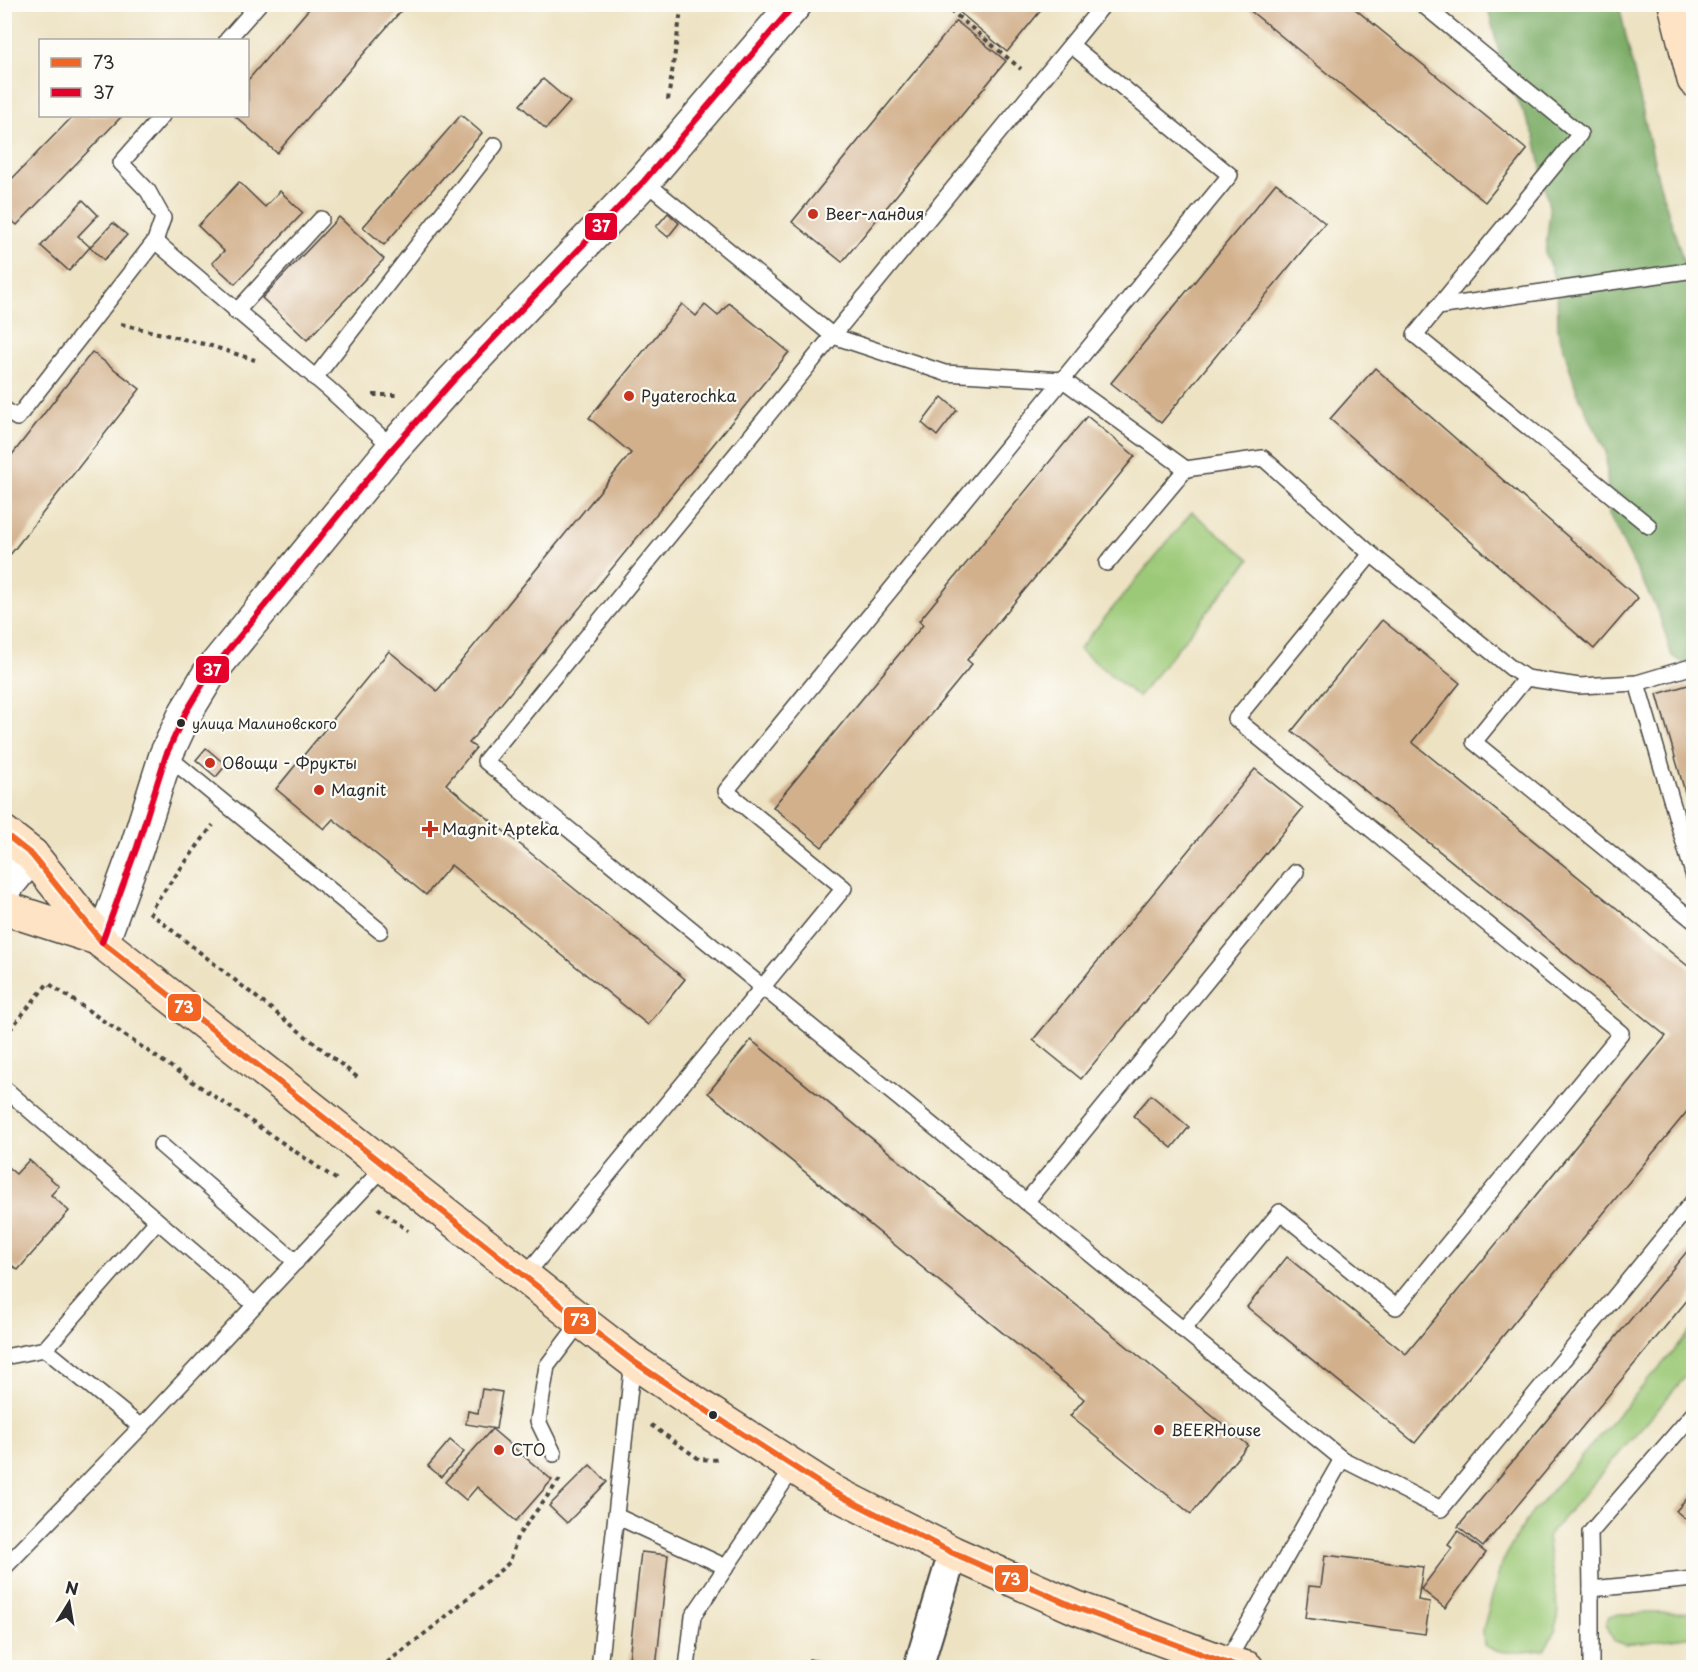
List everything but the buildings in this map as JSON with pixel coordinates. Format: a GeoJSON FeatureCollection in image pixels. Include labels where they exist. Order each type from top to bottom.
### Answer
{"type":"FeatureCollection","features":[{"type":"Feature","properties":{"kind":"main road"},"geometry":{"type":"LineString","coordinates":[[1675,4],[1691,62]]}},
{"type":"Feature","properties":{"kind":"main road"},"geometry":{"type":"LineString","coordinates":[[4,833],[32,855],[101,940],[633,1361],[833,1492],[953,1553],[1077,1608],[1237,1665]]}},
{"type":"Feature","properties":{"kind":"main road"},"geometry":{"type":"LineString","coordinates":[[4,908],[101,940]]}},
{"type":"Feature","properties":{"kind":"street"},"geometry":{"type":"LineString","coordinates":[[101,940],[137,847],[166,755],[186,712],[208,674],[393,448],[452,382],[644,181],[795,4]]}},
{"type":"Feature","properties":{"kind":"street"},"geometry":{"type":"LineString","coordinates":[[4,889],[32,855]]}},
{"type":"Feature","properties":{"kind":"street"},"geometry":{"type":"LineString","coordinates":[[918,1668],[953,1553]]}},
{"type":"Feature","properties":{"kind":"lane"},"geometry":{"type":"LineString","coordinates":[[228,39],[259,4]]}},
{"type":"Feature","properties":{"kind":"lane"},"geometry":{"type":"LineString","coordinates":[[1104,4],[485,761],[1342,1459],[1441,1509],[1694,1200]]}},
{"type":"Feature","properties":{"kind":"lane"},"geometry":{"type":"LineString","coordinates":[[1422,4],[1580,134],[1415,335],[1649,526]]}},
{"type":"Feature","properties":{"kind":"lane"},"geometry":{"type":"LineString","coordinates":[[524,1276],[844,888],[726,791],[1230,175],[1071,45]]}},
{"type":"Feature","properties":{"kind":"lane"},"geometry":{"type":"LineString","coordinates":[[4,409],[17,418],[155,241],[162,218],[148,191],[121,163],[161,117]]}},
{"type":"Feature","properties":{"kind":"lane"},"geometry":{"type":"LineString","coordinates":[[315,378],[495,145]]}},
{"type":"Feature","properties":{"kind":"lane"},"geometry":{"type":"LineString","coordinates":[[644,181],[833,336],[945,373],[1062,380],[1186,470]]}},
{"type":"Feature","properties":{"kind":"lane"},"geometry":{"type":"LineString","coordinates":[[236,312],[321,219]]}},
{"type":"Feature","properties":{"kind":"lane"},"geometry":{"type":"LineString","coordinates":[[155,241],[393,448]]}},
{"type":"Feature","properties":{"kind":"lane"},"geometry":{"type":"LineString","coordinates":[[1437,308],[1694,270]]}},
{"type":"Feature","properties":{"kind":"lane"},"geometry":{"type":"LineString","coordinates":[[1107,563],[1186,470],[1263,458],[1371,554],[1526,678],[1579,686],[1637,683],[1694,666]]}},
{"type":"Feature","properties":{"kind":"lane"},"geometry":{"type":"LineString","coordinates":[[1183,1330],[1280,1212],[1396,1307],[1621,1033],[1236,719],[1371,554]]}},
{"type":"Feature","properties":{"kind":"lane"},"geometry":{"type":"LineString","coordinates":[[1526,678],[1474,742],[1694,921]]}},
{"type":"Feature","properties":{"kind":"lane"},"geometry":{"type":"LineString","coordinates":[[1637,683],[1694,877]]}},
{"type":"Feature","properties":{"kind":"lane"},"geometry":{"type":"LineString","coordinates":[[166,755],[380,931]]}},
{"type":"Feature","properties":{"kind":"lane"},"geometry":{"type":"LineString","coordinates":[[1026,1202],[1296,872]]}},
{"type":"Feature","properties":{"kind":"lane"},"geometry":{"type":"LineString","coordinates":[[4,1088],[255,1305]]}},
{"type":"Feature","properties":{"kind":"lane"},"geometry":{"type":"LineString","coordinates":[[161,1145],[296,1262]]}},
{"type":"Feature","properties":{"kind":"lane"},"geometry":{"type":"LineString","coordinates":[[4,1568],[141,1427],[386,1165]]}},
{"type":"Feature","properties":{"kind":"lane"},"geometry":{"type":"LineString","coordinates":[[4,1358],[45,1349],[157,1221]]}},
{"type":"Feature","properties":{"kind":"lane"},"geometry":{"type":"LineString","coordinates":[[554,1454],[538,1421],[547,1366],[581,1322]]}},
{"type":"Feature","properties":{"kind":"lane"},"geometry":{"type":"LineString","coordinates":[[45,1349],[141,1427]]}},
{"type":"Feature","properties":{"kind":"lane"},"geometry":{"type":"LineString","coordinates":[[599,1668],[633,1361]]}},
{"type":"Feature","properties":{"kind":"lane"},"geometry":{"type":"LineString","coordinates":[[1591,1668],[1590,1533],[1694,1413]]}},
{"type":"Feature","properties":{"kind":"lane"},"geometry":{"type":"LineString","coordinates":[[1237,1665],[1342,1459]]}},
{"type":"Feature","properties":{"kind":"lane"},"geometry":{"type":"LineString","coordinates":[[687,1668],[693,1616],[794,1467]]}},
{"type":"Feature","properties":{"kind":"lane"},"geometry":{"type":"LineString","coordinates":[[616,1516],[726,1567]]}},
{"type":"Feature","properties":{"kind":"lane"},"geometry":{"type":"LineString","coordinates":[[1590,1589],[1694,1579]]}},
{"type":"Feature","properties":{"kind":"path"},"geometry":{"type":"LineString","coordinates":[[668,102],[682,4]]}},
{"type":"Feature","properties":{"kind":"path"},"geometry":{"type":"LineString","coordinates":[[943,4],[1040,84]]}},
{"type":"Feature","properties":{"kind":"path"},"geometry":{"type":"LineString","coordinates":[[227,806],[148,912],[357,1077]]}},
{"type":"Feature","properties":{"kind":"path"},"geometry":{"type":"LineString","coordinates":[[4,1037],[48,983],[359,1194],[415,1235]]}},
{"type":"Feature","properties":{"kind":"path"},"geometry":{"type":"LineString","coordinates":[[628,1409],[699,1459],[723,1460]]}},
{"type":"Feature","properties":{"kind":"path"},"geometry":{"type":"LineString","coordinates":[[380,1668],[437,1624],[510,1562],[517,1537],[561,1477],[560,1464],[554,1454]]}},
{"type":"Feature","properties":{"kind":"green space"},"geometry":{"type":"Polygon","coordinates":[[[1487,5],[1619,5],[1658,179],[1693,292],[1693,669],[1672,656],[1659,614],[1609,515],[1606,452],[1577,392],[1558,330],[1557,283],[1545,254],[1550,212],[1535,137],[1504,72],[1487,5]]]}},
{"type":"Feature","properties":{"kind":"green space"},"geometry":{"type":"Polygon","coordinates":[[[1192,512],[1250,559],[1138,697],[1079,649],[1192,512]]]}},
{"type":"Feature","properties":{"kind":"green space"},"geometry":{"type":"Polygon","coordinates":[[[1693,1329],[1693,1368],[1547,1537],[1558,1609],[1556,1630],[1544,1650],[1505,1652],[1484,1645],[1483,1629],[1501,1565],[1517,1535],[1532,1513],[1693,1329]]]}},
{"type":"Feature","properties":{"kind":"green space"},"geometry":{"type":"Polygon","coordinates":[[[1693,1612],[1693,1636],[1625,1645],[1614,1641],[1606,1624],[1609,1617],[1618,1614],[1693,1612]]]}},
{"type":"Feature","properties":{"kind":"transit line","name":"37"},"geometry":{"type":"LineString","coordinates":[[102,942],[137,847],[166,755],[186,712],[209,674],[393,448],[452,382],[644,181],[795,4]]}},
{"type":"Feature","properties":{"kind":"transit line","name":"73"},"geometry":{"type":"LineString","coordinates":[[4,833],[32,855],[102,942],[581,1321],[633,1361],[713,1415],[833,1492],[953,1553],[1077,1608],[1226,1663],[1247,1668]]}},
{"type":"Feature","properties":{"kind":"place","name":"Beer-ландия"},"geometry":{"type":"Point","coordinates":[813,214]}},
{"type":"Feature","properties":{"kind":"place","name":"Pyaterochka"},"geometry":{"type":"Point","coordinates":[629,396]}},
{"type":"Feature","properties":{"kind":"place","name":"улица Малиновского"},"geometry":{"type":"Point","coordinates":[181,723]}},
{"type":"Feature","properties":{"kind":"place","name":"Овощи - Фрукты"},"geometry":{"type":"Point","coordinates":[210,763]}},
{"type":"Feature","properties":{"kind":"place","name":"Magnit"},"geometry":{"type":"Point","coordinates":[319,790]}},
{"type":"Feature","properties":{"kind":"place","name":"Magnit Apteka"},"geometry":{"type":"Point","coordinates":[430,829]}},
{"type":"Feature","properties":{"kind":"place","name":"BEERHouse"},"geometry":{"type":"Point","coordinates":[1159,1430]}},
{"type":"Feature","properties":{"kind":"place","name":"СТО"},"geometry":{"type":"Point","coordinates":[499,1450]}}]}
